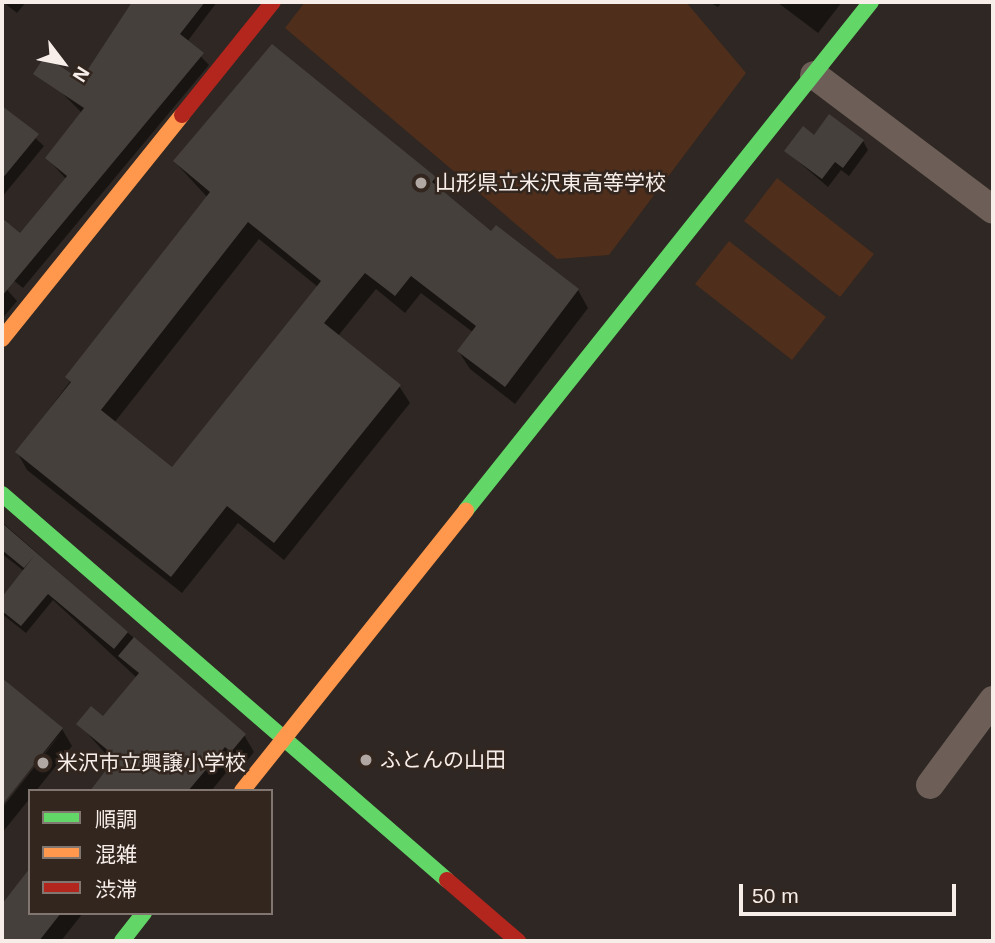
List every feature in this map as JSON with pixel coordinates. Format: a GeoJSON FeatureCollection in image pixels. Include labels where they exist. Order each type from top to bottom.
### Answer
{"type":"FeatureCollection","features":[{"type":"Feature","properties":{"kind":"street"},"geometry":{"type":"LineString","coordinates":[[2,339],[273,2]]}},
{"type":"Feature","properties":{"kind":"street"},"geometry":{"type":"LineString","coordinates":[[244,789],[871,2]]}},
{"type":"Feature","properties":{"kind":"street"},"geometry":{"type":"LineString","coordinates":[[814,75],[993,210]]}},
{"type":"Feature","properties":{"kind":"street"},"geometry":{"type":"LineString","coordinates":[[2,494],[518,941]]}},
{"type":"Feature","properties":{"kind":"street"},"geometry":{"type":"LineString","coordinates":[[930,785],[993,700]]}},
{"type":"Feature","properties":{"kind":"street"},"geometry":{"type":"LineString","coordinates":[[122,941],[142,915]]}},
{"type":"Feature","properties":{"kind":"shaded area"},"geometry":{"type":"Polygon","coordinates":[[[305,2],[686,2],[746,73],[609,255],[557,259],[285,28],[305,2]]]}},
{"type":"Feature","properties":{"kind":"shaded area"},"geometry":{"type":"Polygon","coordinates":[[[777,178],[874,254],[840,297],[744,221],[777,178]]]}},
{"type":"Feature","properties":{"kind":"shaded area"},"geometry":{"type":"Polygon","coordinates":[[[729,241],[826,317],[792,360],[695,284],[729,241]]]}},
{"type":"Feature","properties":{"kind":"building"},"geometry":{"type":"Polygon","coordinates":[[[132,2],[205,2],[180,34],[204,53],[2,296],[2,218],[20,233],[67,176],[45,158],[84,108],[33,74],[45,56],[81,80],[132,2]]]}},
{"type":"Feature","properties":{"kind":"building"},"geometry":{"type":"Polygon","coordinates":[[[272,44],[436,177],[432,182],[491,231],[496,225],[579,289],[505,387],[457,351],[476,326],[411,276],[395,296],[365,273],[324,323],[401,385],[274,543],[227,506],[171,577],[15,452],[71,382],[65,377],[210,192],[173,161],[272,44]],[[248,222],[101,410],[172,467],[321,281],[248,222]]]}},
{"type":"Feature","properties":{"kind":"building"},"geometry":{"type":"Polygon","coordinates":[[[2,106],[39,134],[2,179],[2,106]]]}},
{"type":"Feature","properties":{"kind":"building"},"geometry":{"type":"Polygon","coordinates":[[[829,114],[864,140],[843,168],[835,162],[822,179],[784,151],[803,126],[814,135],[829,114]]]}},
{"type":"Feature","properties":{"kind":"building"},"geometry":{"type":"Polygon","coordinates":[[[2,523],[128,632],[114,649],[48,594],[21,626],[2,611],[2,597],[34,556],[24,568],[2,550],[2,523]]]}},
{"type":"Feature","properties":{"kind":"building"},"geometry":{"type":"Polygon","coordinates":[[[134,637],[246,734],[231,752],[225,747],[190,789],[92,789],[116,757],[76,724],[91,706],[103,716],[139,673],[118,656],[134,637]]]}},
{"type":"Feature","properties":{"kind":"building"},"geometry":{"type":"Polygon","coordinates":[[[2,678],[63,728],[2,805],[2,678]]]}},
{"type":"Feature","properties":{"kind":"building"},"geometry":{"type":"Polygon","coordinates":[[[28,871],[28,915],[59,915],[39,941],[2,941],[2,904],[28,871]]]}},
{"type":"Feature","properties":{"kind":"traffic: fast"},"geometry":{"type":"LineString","coordinates":[[466,510],[871,2]]}},
{"type":"Feature","properties":{"kind":"traffic: fast"},"geometry":{"type":"LineString","coordinates":[[2,494],[447,880]]}},
{"type":"Feature","properties":{"kind":"traffic: fast"},"geometry":{"type":"LineString","coordinates":[[122,941],[142,915]]}},
{"type":"Feature","properties":{"kind":"traffic: slow"},"geometry":{"type":"LineString","coordinates":[[2,339],[182,115]]}},
{"type":"Feature","properties":{"kind":"traffic: slow"},"geometry":{"type":"LineString","coordinates":[[244,789],[466,510]]}},
{"type":"Feature","properties":{"kind":"traffic: jam"},"geometry":{"type":"LineString","coordinates":[[182,115],[273,2]]}},
{"type":"Feature","properties":{"kind":"traffic: jam"},"geometry":{"type":"LineString","coordinates":[[447,880],[518,941]]}},
{"type":"Feature","properties":{"kind":"place","name":"山形県立米沢東高等学校"},"geometry":{"type":"Point","coordinates":[421,183]}},
{"type":"Feature","properties":{"kind":"place","name":"ふとんの山田"},"geometry":{"type":"Point","coordinates":[366,760]}},
{"type":"Feature","properties":{"kind":"place","name":"米沢市立興譲小学校"},"geometry":{"type":"Point","coordinates":[43,763]}}]}
